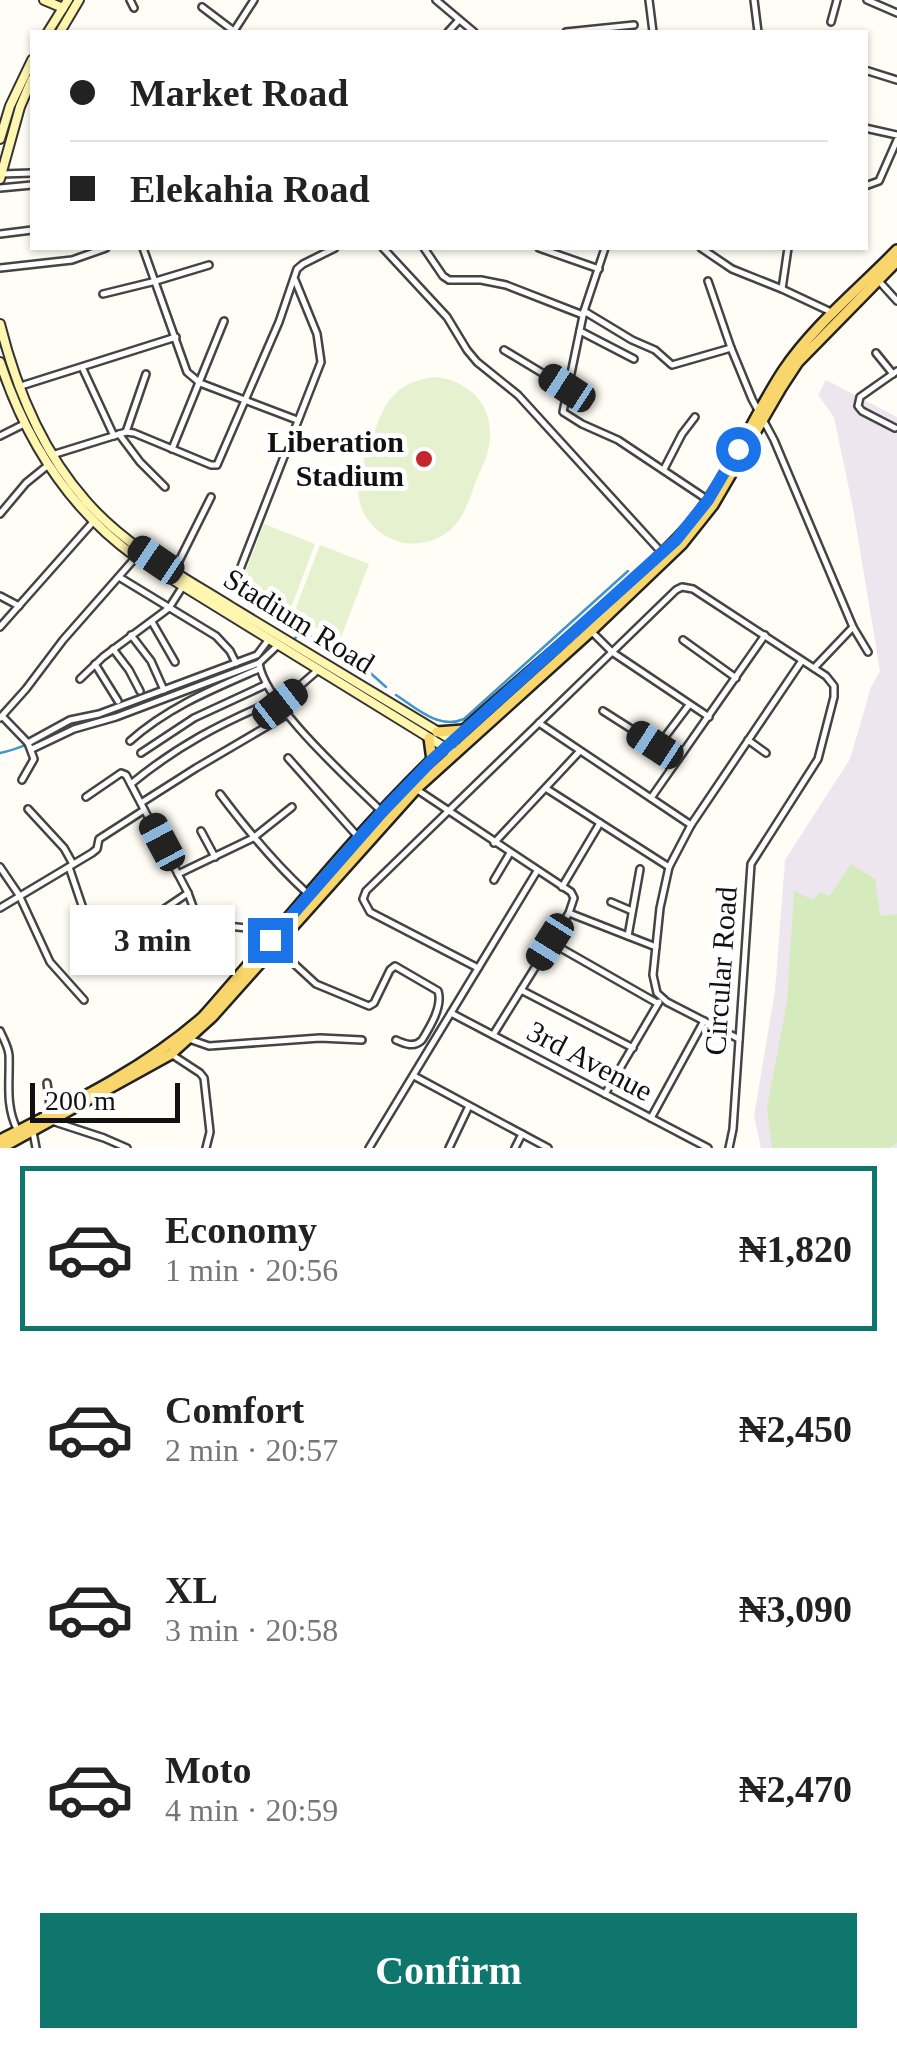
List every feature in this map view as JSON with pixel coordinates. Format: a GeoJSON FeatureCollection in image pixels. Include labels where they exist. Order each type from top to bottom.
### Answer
{"type":"FeatureCollection","features":[{"type":"Feature","properties":{"kind":"main road"},"geometry":{"type":"LineString","coordinates":[[44,0],[69,4]]}},
{"type":"Feature","properties":{"kind":"main road"},"geometry":{"type":"LineString","coordinates":[[50,30],[69,4]]}},
{"type":"Feature","properties":{"kind":"main road"},"geometry":{"type":"LineString","coordinates":[[61,30],[69,4]]}},
{"type":"Feature","properties":{"kind":"main road"},"geometry":{"type":"LineString","coordinates":[[0,138],[30,64]]}},
{"type":"Feature","properties":{"kind":"main road"},"geometry":{"type":"LineString","coordinates":[[1,177],[30,84]]}},
{"type":"Feature","properties":{"kind":"main road"},"geometry":{"type":"LineString","coordinates":[[0,1140],[171,1054],[212,1017],[310,895],[432,760],[453,747],[590,631],[714,506],[790,361],[897,250]]}},
{"type":"Feature","properties":{"kind":"main road"},"geometry":{"type":"LineString","coordinates":[[1,1148],[128,1072],[204,1017],[416,789],[465,729],[663,558],[708,500],[798,362],[897,261]]}},
{"type":"Feature","properties":{"kind":"main road","name":"Stadium Road"},"geometry":{"type":"LineString","coordinates":[[0,324],[20,387],[68,487],[93,522],[136,557],[318,670],[453,747]]}},
{"type":"Feature","properties":{"kind":"main road","name":"Stadium Road"},"geometry":{"type":"LineString","coordinates":[[0,362],[4,387],[47,466],[117,532],[433,735]]}},
{"type":"Feature","properties":{"kind":"main road"},"geometry":{"type":"LineString","coordinates":[[432,760],[433,735],[465,729]]}},
{"type":"Feature","properties":{"kind":"street"},"geometry":{"type":"LineString","coordinates":[[130,0],[134,8]]}},
{"type":"Feature","properties":{"kind":"street"},"geometry":{"type":"LineString","coordinates":[[235,30],[254,0]]}},
{"type":"Feature","properties":{"kind":"street"},"geometry":{"type":"LineString","coordinates":[[436,0],[472,30]]}},
{"type":"Feature","properties":{"kind":"street"},"geometry":{"type":"LineString","coordinates":[[649,0],[653,30]]}},
{"type":"Feature","properties":{"kind":"street"},"geometry":{"type":"LineString","coordinates":[[754,0],[758,30]]}},
{"type":"Feature","properties":{"kind":"street"},"geometry":{"type":"LineString","coordinates":[[831,22],[837,0]]}},
{"type":"Feature","properties":{"kind":"street"},"geometry":{"type":"LineString","coordinates":[[867,0],[897,13]]}},
{"type":"Feature","properties":{"kind":"street"},"geometry":{"type":"LineString","coordinates":[[202,7],[231,30]]}},
{"type":"Feature","properties":{"kind":"street"},"geometry":{"type":"LineString","coordinates":[[450,30],[459,20]]}},
{"type":"Feature","properties":{"kind":"street"},"geometry":{"type":"LineString","coordinates":[[585,30],[634,25]]}},
{"type":"Feature","properties":{"kind":"street"},"geometry":{"type":"LineString","coordinates":[[868,71],[897,80]]}},
{"type":"Feature","properties":{"kind":"street"},"geometry":{"type":"LineString","coordinates":[[868,129],[897,138],[879,181],[868,186]]}},
{"type":"Feature","properties":{"kind":"street"},"geometry":{"type":"LineString","coordinates":[[1,177],[30,173]]}},
{"type":"Feature","properties":{"kind":"street"},"geometry":{"type":"LineString","coordinates":[[0,188],[30,185]]}},
{"type":"Feature","properties":{"kind":"street"},"geometry":{"type":"LineString","coordinates":[[0,234],[30,230]]}},
{"type":"Feature","properties":{"kind":"street"},"geometry":{"type":"LineString","coordinates":[[0,268],[78,258],[100,250]]}},
{"type":"Feature","properties":{"kind":"street"},"geometry":{"type":"LineString","coordinates":[[144,250],[188,372],[200,382],[297,420]]}},
{"type":"Feature","properties":{"kind":"street"},"geometry":{"type":"LineString","coordinates":[[52,455],[120,434],[217,465],[279,322],[294,277],[300,265],[323,250]]}},
{"type":"Feature","properties":{"kind":"street"},"geometry":{"type":"LineString","coordinates":[[386,250],[447,318],[477,362],[518,394],[663,558]]}},
{"type":"Feature","properties":{"kind":"street"},"geometry":{"type":"LineString","coordinates":[[425,250],[449,280],[481,280],[506,286],[584,313],[655,350],[672,365],[731,348]]}},
{"type":"Feature","properties":{"kind":"street"},"geometry":{"type":"LineString","coordinates":[[545,250],[599,269]]}},
{"type":"Feature","properties":{"kind":"street"},"geometry":{"type":"LineString","coordinates":[[604,250],[584,313],[562,410],[618,440],[708,500]]}},
{"type":"Feature","properties":{"kind":"street"},"geometry":{"type":"LineString","coordinates":[[704,250],[732,270],[834,314]]}},
{"type":"Feature","properties":{"kind":"street"},"geometry":{"type":"LineString","coordinates":[[782,289],[788,250]]}},
{"type":"Feature","properties":{"kind":"street"},"geometry":{"type":"LineString","coordinates":[[103,294],[208,265]]}},
{"type":"Feature","properties":{"kind":"street"},"geometry":{"type":"LineString","coordinates":[[235,582],[318,371],[321,354],[317,334],[294,277]]}},
{"type":"Feature","properties":{"kind":"street"},"geometry":{"type":"LineString","coordinates":[[708,280],[731,348],[853,627],[868,652]]}},
{"type":"Feature","properties":{"kind":"street"},"geometry":{"type":"LineString","coordinates":[[878,280],[897,300]]}},
{"type":"Feature","properties":{"kind":"street"},"geometry":{"type":"LineString","coordinates":[[172,449],[224,322]]}},
{"type":"Feature","properties":{"kind":"street"},"geometry":{"type":"LineString","coordinates":[[580,331],[634,359]]}},
{"type":"Feature","properties":{"kind":"street"},"geometry":{"type":"LineString","coordinates":[[20,387],[176,337]]}},
{"type":"Feature","properties":{"kind":"street"},"geometry":{"type":"LineString","coordinates":[[504,350],[567,388]]}},
{"type":"Feature","properties":{"kind":"street"},"geometry":{"type":"LineString","coordinates":[[876,353],[895,372],[860,396],[858,406],[895,428]]}},
{"type":"Feature","properties":{"kind":"street"},"geometry":{"type":"LineString","coordinates":[[82,368],[120,434],[165,487]]}},
{"type":"Feature","properties":{"kind":"street"},"geometry":{"type":"LineString","coordinates":[[120,434],[146,374]]}},
{"type":"Feature","properties":{"kind":"street"},"geometry":{"type":"LineString","coordinates":[[664,469],[682,434],[696,417]]}},
{"type":"Feature","properties":{"kind":"street"},"geometry":{"type":"LineString","coordinates":[[0,436],[24,424]]}},
{"type":"Feature","properties":{"kind":"street"},"geometry":{"type":"LineString","coordinates":[[0,514],[47,466]]}},
{"type":"Feature","properties":{"kind":"street"},"geometry":{"type":"LineString","coordinates":[[174,570],[212,497]]}},
{"type":"Feature","properties":{"kind":"street"},"geometry":{"type":"LineString","coordinates":[[0,627],[93,522]]}},
{"type":"Feature","properties":{"kind":"street"},"geometry":{"type":"LineString","coordinates":[[22,780],[34,759],[30,746],[1,717],[136,557]]}},
{"type":"Feature","properties":{"kind":"street"},"geometry":{"type":"LineString","coordinates":[[119,577],[216,636],[236,663]]}},
{"type":"Feature","properties":{"kind":"street"},"geometry":{"type":"LineString","coordinates":[[80,679],[113,649],[170,608],[183,586]]}},
{"type":"Feature","properties":{"kind":"street"},"geometry":{"type":"LineString","coordinates":[[478,968],[370,912],[363,899],[372,884],[676,590],[694,589],[814,668],[853,627]]}},
{"type":"Feature","properties":{"kind":"street"},"geometry":{"type":"LineString","coordinates":[[0,596],[19,606]]}},
{"type":"Feature","properties":{"kind":"street"},"geometry":{"type":"LineString","coordinates":[[152,622],[175,662]]}},
{"type":"Feature","properties":{"kind":"street"},"geometry":{"type":"LineString","coordinates":[[590,631],[612,652],[709,717]]}},
{"type":"Feature","properties":{"kind":"street"},"geometry":{"type":"LineString","coordinates":[[651,798],[765,635]]}},
{"type":"Feature","properties":{"kind":"street"},"geometry":{"type":"LineString","coordinates":[[131,636],[151,660],[164,690]]}},
{"type":"Feature","properties":{"kind":"street"},"geometry":{"type":"LineString","coordinates":[[30,746],[70,720],[99,714],[236,663],[260,652],[269,639]]}},
{"type":"Feature","properties":{"kind":"street"},"geometry":{"type":"LineString","coordinates":[[683,640],[736,678]]}},
{"type":"Feature","properties":{"kind":"street"},"geometry":{"type":"LineString","coordinates":[[130,741],[166,712],[259,666],[278,645]]}},
{"type":"Feature","properties":{"kind":"street"},"geometry":{"type":"LineString","coordinates":[[113,649],[140,691]]}},
{"type":"Feature","properties":{"kind":"street"},"geometry":{"type":"LineString","coordinates":[[605,1094],[660,1002],[654,983],[656,948],[669,868],[691,825],[802,660]]}},
{"type":"Feature","properties":{"kind":"street"},"geometry":{"type":"LineString","coordinates":[[96,664],[118,700]]}},
{"type":"Feature","properties":{"kind":"street"},"geometry":{"type":"LineString","coordinates":[[30,746],[259,666]]}},
{"type":"Feature","properties":{"kind":"street"},"geometry":{"type":"LineString","coordinates":[[259,666],[266,685],[288,714],[382,812]]}},
{"type":"Feature","properties":{"kind":"street","name":"Circular Road"},"geometry":{"type":"LineString","coordinates":[[729,1148],[751,864],[818,760],[834,697],[831,682],[814,668]]}},
{"type":"Feature","properties":{"kind":"street"},"geometry":{"type":"LineString","coordinates":[[131,784],[191,740],[220,724],[278,702],[318,670]]}},
{"type":"Feature","properties":{"kind":"street"},"geometry":{"type":"LineString","coordinates":[[141,753],[194,718],[266,685]]}},
{"type":"Feature","properties":{"kind":"street"},"geometry":{"type":"LineString","coordinates":[[603,712],[658,746],[690,704]]}},
{"type":"Feature","properties":{"kind":"street"},"geometry":{"type":"LineString","coordinates":[[0,908],[96,850],[100,839],[196,768],[288,714]]}},
{"type":"Feature","properties":{"kind":"street"},"geometry":{"type":"LineString","coordinates":[[539,724],[691,825]]}},
{"type":"Feature","properties":{"kind":"street"},"geometry":{"type":"LineString","coordinates":[[748,740],[766,753]]}},
{"type":"Feature","properties":{"kind":"street"},"geometry":{"type":"LineString","coordinates":[[494,843],[579,752]]}},
{"type":"Feature","properties":{"kind":"street"},"geometry":{"type":"LineString","coordinates":[[288,758],[359,838]]}},
{"type":"Feature","properties":{"kind":"street"},"geometry":{"type":"LineString","coordinates":[[86,797],[121,773],[126,774],[200,924],[274,940],[316,984],[369,1006],[374,1004],[395,966],[438,991],[440,998],[422,1040],[409,1045],[396,1040]]}},
{"type":"Feature","properties":{"kind":"street"},"geometry":{"type":"LineString","coordinates":[[416,789],[571,892],[574,898],[568,914],[493,1034]]}},
{"type":"Feature","properties":{"kind":"street"},"geometry":{"type":"LineString","coordinates":[[547,789],[669,868]]}},
{"type":"Feature","properties":{"kind":"street"},"geometry":{"type":"LineString","coordinates":[[220,794],[253,838],[310,895]]}},
{"type":"Feature","properties":{"kind":"street"},"geometry":{"type":"LineString","coordinates":[[178,874],[253,838],[292,807]]}},
{"type":"Feature","properties":{"kind":"street"},"geometry":{"type":"LineString","coordinates":[[28,810],[64,848],[94,939],[151,918],[188,893]]}},
{"type":"Feature","properties":{"kind":"street"},"geometry":{"type":"LineString","coordinates":[[562,887],[600,824]]}},
{"type":"Feature","properties":{"kind":"street"},"geometry":{"type":"LineString","coordinates":[[202,831],[216,857]]}},
{"type":"Feature","properties":{"kind":"street"},"geometry":{"type":"LineString","coordinates":[[494,880],[510,853]]}},
{"type":"Feature","properties":{"kind":"street"},"geometry":{"type":"LineString","coordinates":[[0,867],[19,895],[50,962],[84,1000]]}},
{"type":"Feature","properties":{"kind":"street"},"geometry":{"type":"LineString","coordinates":[[628,936],[640,869]]}},
{"type":"Feature","properties":{"kind":"street"},"geometry":{"type":"LineString","coordinates":[[369,1148],[537,871]]}},
{"type":"Feature","properties":{"kind":"street"},"geometry":{"type":"LineString","coordinates":[[611,902],[632,910]]}},
{"type":"Feature","properties":{"kind":"street"},"geometry":{"type":"LineString","coordinates":[[568,914],[656,948]]}},
{"type":"Feature","properties":{"kind":"street"},"geometry":{"type":"LineString","coordinates":[[550,942],[660,1002],[739,1039]]}},
{"type":"Feature","properties":{"kind":"street"},"geometry":{"type":"LineString","coordinates":[[521,990],[633,1048]]}},
{"type":"Feature","properties":{"kind":"street","name":"3rd Avenue"},"geometry":{"type":"LineString","coordinates":[[451,1013],[708,1148]]}},
{"type":"Feature","properties":{"kind":"street"},"geometry":{"type":"LineString","coordinates":[[651,1118],[704,1021]]}},
{"type":"Feature","properties":{"kind":"street"},"geometry":{"type":"LineString","coordinates":[[0,1031],[9,1053],[9,1105],[18,1130]]}},
{"type":"Feature","properties":{"kind":"street"},"geometry":{"type":"LineString","coordinates":[[189,1039],[210,1046],[320,1038],[362,1040]]}},
{"type":"Feature","properties":{"kind":"street"},"geometry":{"type":"LineString","coordinates":[[171,1054],[204,1078],[210,1132],[206,1148]]}},
{"type":"Feature","properties":{"kind":"street"},"geometry":{"type":"LineString","coordinates":[[414,1076],[548,1148]]}},
{"type":"Feature","properties":{"kind":"street"},"geometry":{"type":"LineString","coordinates":[[47,1083],[51,1117],[108,1144],[127,1148]]}},
{"type":"Feature","properties":{"kind":"street"},"geometry":{"type":"LineString","coordinates":[[449,1148],[469,1106]]}},
{"type":"Feature","properties":{"kind":"street"},"geometry":{"type":"LineString","coordinates":[[32,1132],[36,1148]]}},
{"type":"Feature","properties":{"kind":"street"},"geometry":{"type":"LineString","coordinates":[[514,1148],[522,1134]]}},
{"type":"Feature","properties":{"kind":"shaded area"},"geometry":{"type":"Polygon","coordinates":[[[826,380],[897,417],[897,1148],[761,1148],[754,1116],[775,991],[785,860],[850,759],[871,687],[880,671],[834,417],[818,395],[826,380]]]}},
{"type":"Feature","properties":{"kind":"green space"},"geometry":{"type":"Polygon","coordinates":[[[435,377],[457,383],[475,395],[487,414],[490,443],[457,523],[439,538],[406,543],[385,535],[366,517],[359,495],[361,472],[390,399],[418,380],[435,377]]]}},
{"type":"Feature","properties":{"kind":"green space"},"geometry":{"type":"Polygon","coordinates":[[[264,524],[315,544],[288,616],[236,596],[264,524]]]}},
{"type":"Feature","properties":{"kind":"green space"},"geometry":{"type":"Polygon","coordinates":[[[320,545],[369,564],[341,637],[292,618],[320,545]]]}},
{"type":"Feature","properties":{"kind":"green space"},"geometry":{"type":"Polygon","coordinates":[[[851,864],[875,879],[880,916],[897,914],[897,1143],[889,1148],[772,1148],[767,1107],[787,1002],[794,891],[813,900],[820,892],[830,896],[851,864]]]}},
{"type":"Feature","properties":{"kind":"waterway"},"geometry":{"type":"LineString","coordinates":[[396,695],[437,720],[464,719],[628,571]]}},
{"type":"Feature","properties":{"kind":"waterway"},"geometry":{"type":"LineString","coordinates":[[295,638],[302,633],[349,654],[386,687]]}},
{"type":"Feature","properties":{"kind":"waterway"},"geometry":{"type":"LineString","coordinates":[[0,753],[258,659],[268,649]]}},
{"type":"Feature","properties":{"kind":"place","name":"Liberation Stadium"},"geometry":{"type":"Point","coordinates":[424,459]}},
{"type":"Feature","properties":{"kind":"route"},"geometry":{"type":"LineString","coordinates":[[270,940],[432,760],[676,540],[708,500],[738,449]]}}]}
